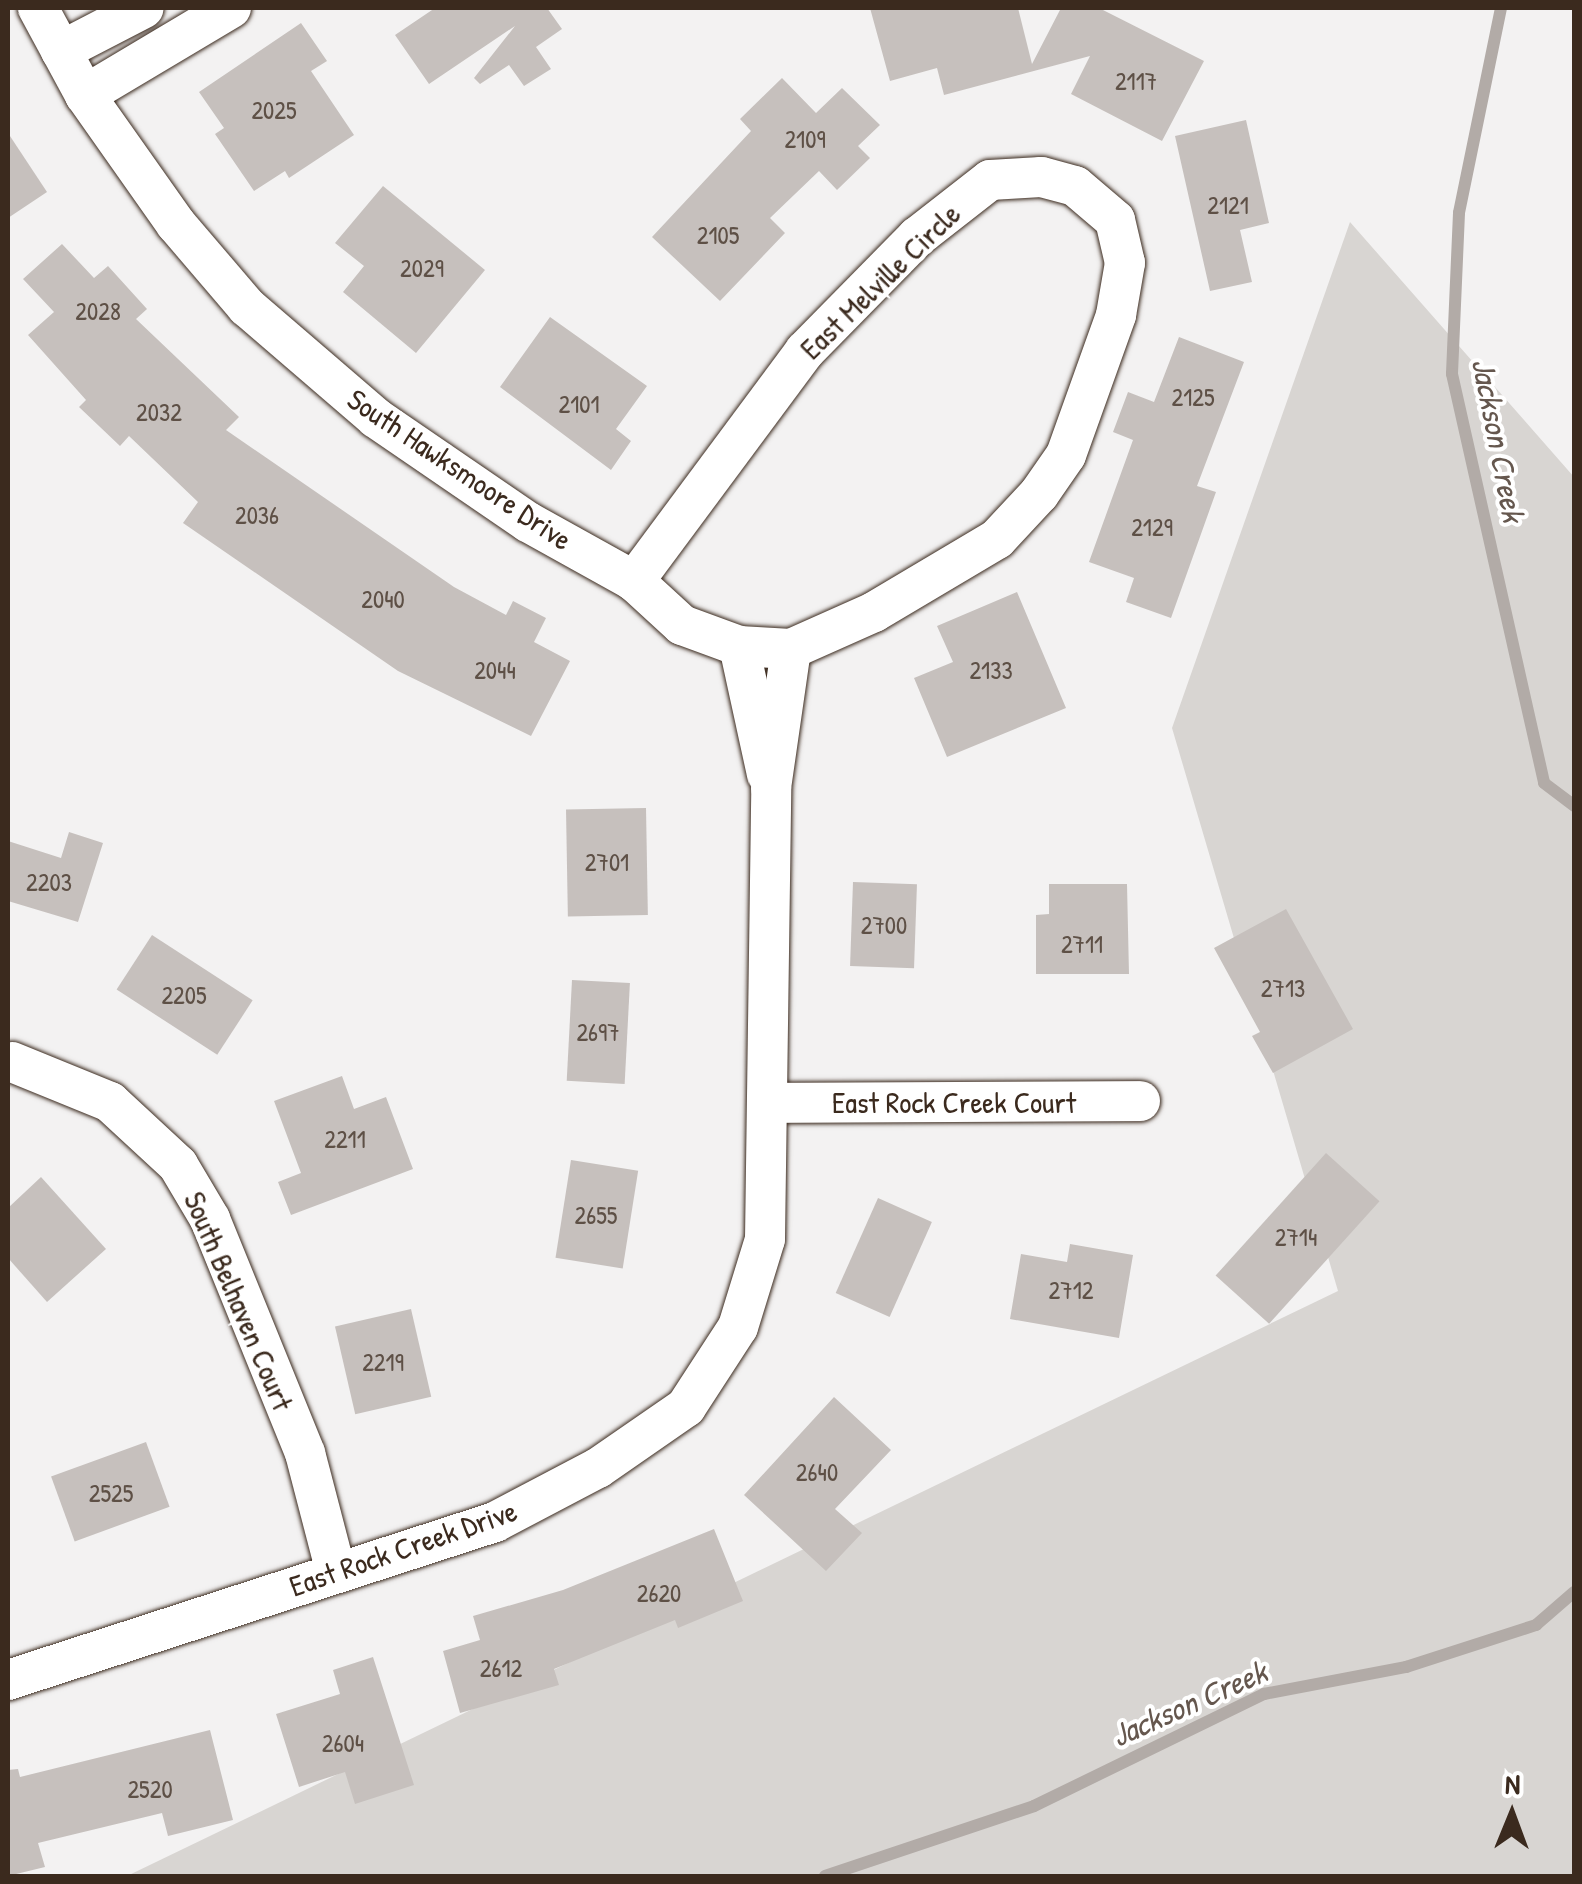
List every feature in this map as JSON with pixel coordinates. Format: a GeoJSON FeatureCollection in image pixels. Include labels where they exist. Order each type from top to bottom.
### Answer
{"type":"FeatureCollection","features":[{"type":"Feature","properties":{"kind":"street","name":"South Hawksmoore Drive"},"geometry":{"type":"LineString","coordinates":[[38,8],[86,94],[176,224],[247,308],[376,418],[528,522],[634,581],[682,624],[740,646]]}},
{"type":"Feature","properties":{"kind":"street"},"geometry":{"type":"LineString","coordinates":[[61,51],[144,8]]}},
{"type":"Feature","properties":{"kind":"street"},"geometry":{"type":"LineString","coordinates":[[86,94],[231,8]]}},
{"type":"Feature","properties":{"kind":"street","name":"East Melville Circle"},"geometry":{"type":"LineString","coordinates":[[634,581],[768,395],[917,237],[990,180],[1041,177],[1075,186],[1115,220],[1125,263],[1116,315],[1066,455],[997,539],[874,612],[791,650],[740,646]]}},
{"type":"Feature","properties":{"kind":"street","name":"East Rock Creek Drive"},"geometry":{"type":"LineString","coordinates":[[740,646],[743,686],[771,788]]}},
{"type":"Feature","properties":{"kind":"street","name":"East Rock Creek Drive"},"geometry":{"type":"LineString","coordinates":[[8,1680],[495,1522],[598,1468],[686,1406],[738,1328],[765,1239],[771,788],[791,650]]}},
{"type":"Feature","properties":{"kind":"street","name":"South Belhaven Court"},"geometry":{"type":"LineString","coordinates":[[12,1062],[110,1102],[178,1165],[210,1220],[305,1453],[336,1572]]}},
{"type":"Feature","properties":{"kind":"street","name":"East Rock Creek Court"},"geometry":{"type":"LineString","coordinates":[[769,1103],[1140,1101]]}},
{"type":"Feature","properties":{"kind":"shaded area"},"geometry":{"type":"Polygon","coordinates":[[[1350,222],[1574,477],[1574,1876],[127,1876],[1338,1291],[1172,728],[1350,222]]]}},
{"type":"Feature","properties":{"kind":"building"},"geometry":{"type":"Polygon","coordinates":[[[435,8],[547,8],[562,29],[536,47],[551,69],[524,86],[509,65],[480,84],[474,78],[515,26],[429,84],[395,35],[435,8]]]}},
{"type":"Feature","properties":{"kind":"building"},"geometry":{"type":"Polygon","coordinates":[[[870,8],[1018,8],[1032,64],[1061,8],[1099,8],[1204,61],[1162,141],[1071,94],[1090,56],[944,95],[937,68],[890,81],[870,8]]]}},
{"type":"Feature","properties":{"kind":"building"},"geometry":{"type":"Polygon","coordinates":[[[301,23],[327,61],[311,71],[354,135],[289,178],[285,171],[254,191],[215,134],[224,128],[199,92],[301,23]]]}},
{"type":"Feature","properties":{"kind":"building"},"geometry":{"type":"Polygon","coordinates":[[[782,78],[816,113],[842,88],[880,125],[858,146],[870,158],[837,190],[819,171],[770,218],[785,233],[720,301],[652,237],[751,131],[740,119],[782,78]]]}},
{"type":"Feature","properties":{"kind":"building"},"geometry":{"type":"Polygon","coordinates":[[[1246,120],[1269,223],[1240,230],[1252,282],[1210,291],[1175,136],[1246,120]]]}},
{"type":"Feature","properties":{"kind":"building"},"geometry":{"type":"Polygon","coordinates":[[[8,133],[47,192],[8,218],[8,133]]]}},
{"type":"Feature","properties":{"kind":"building"},"geometry":{"type":"Polygon","coordinates":[[[383,186],[485,270],[416,353],[343,292],[364,266],[335,243],[383,186]]]}},
{"type":"Feature","properties":{"kind":"building"},"geometry":{"type":"Polygon","coordinates":[[[62,244],[94,278],[108,266],[147,309],[136,319],[239,417],[226,430],[454,587],[506,615],[513,601],[546,618],[534,642],[570,661],[531,736],[398,671],[183,523],[198,502],[129,436],[120,446],[79,407],[86,400],[28,335],[54,312],[23,279],[62,244]]]}},
{"type":"Feature","properties":{"kind":"building"},"geometry":{"type":"Polygon","coordinates":[[[550,317],[647,386],[616,429],[631,441],[611,470],[500,387],[550,317]]]}},
{"type":"Feature","properties":{"kind":"building"},"geometry":{"type":"Polygon","coordinates":[[[1179,337],[1244,362],[1197,486],[1216,492],[1171,618],[1126,602],[1134,578],[1089,562],[1133,440],[1113,432],[1128,392],[1154,402],[1179,337]]]}},
{"type":"Feature","properties":{"kind":"building"},"geometry":{"type":"Polygon","coordinates":[[[1017,592],[1066,708],[947,757],[914,678],[953,662],[937,626],[1017,592]]]}},
{"type":"Feature","properties":{"kind":"building"},"geometry":{"type":"Polygon","coordinates":[[[646,808],[648,915],[568,916],[566,809],[646,808]]]}},
{"type":"Feature","properties":{"kind":"building"},"geometry":{"type":"Polygon","coordinates":[[[69,832],[103,843],[78,922],[8,901],[8,841],[61,858],[69,832]]]}},
{"type":"Feature","properties":{"kind":"building"},"geometry":{"type":"Polygon","coordinates":[[[853,882],[917,884],[914,968],[850,966],[853,882]]]}},
{"type":"Feature","properties":{"kind":"building"},"geometry":{"type":"Polygon","coordinates":[[[1049,884],[1127,884],[1129,974],[1036,974],[1036,915],[1049,914],[1049,884]]]}},
{"type":"Feature","properties":{"kind":"building"},"geometry":{"type":"Polygon","coordinates":[[[1286,909],[1353,1029],[1273,1073],[1252,1036],[1260,1032],[1214,948],[1286,909]]]}},
{"type":"Feature","properties":{"kind":"building"},"geometry":{"type":"Polygon","coordinates":[[[152,935],[253,1000],[217,1055],[117,990],[152,935]]]}},
{"type":"Feature","properties":{"kind":"building"},"geometry":{"type":"Polygon","coordinates":[[[572,980],[630,983],[625,1084],[567,1081],[572,980]]]}},
{"type":"Feature","properties":{"kind":"building"},"geometry":{"type":"Polygon","coordinates":[[[342,1076],[354,1109],[386,1097],[413,1169],[291,1215],[278,1182],[301,1173],[274,1101],[342,1076]]]}},
{"type":"Feature","properties":{"kind":"building"},"geometry":{"type":"Polygon","coordinates":[[[1326,1153],[1380,1201],[1269,1324],[1216,1276],[1326,1153]]]}},
{"type":"Feature","properties":{"kind":"building"},"geometry":{"type":"Polygon","coordinates":[[[571,1160],[638,1171],[623,1268],[556,1258],[571,1160]]]}},
{"type":"Feature","properties":{"kind":"building"},"geometry":{"type":"Polygon","coordinates":[[[41,1177],[106,1249],[47,1302],[8,1258],[8,1208],[41,1177]]]}},
{"type":"Feature","properties":{"kind":"building"},"geometry":{"type":"Polygon","coordinates":[[[878,1198],[932,1222],[890,1317],[836,1293],[878,1198]]]}},
{"type":"Feature","properties":{"kind":"building"},"geometry":{"type":"Polygon","coordinates":[[[1070,1244],[1133,1255],[1119,1338],[1010,1319],[1021,1254],[1067,1262],[1070,1244]]]}},
{"type":"Feature","properties":{"kind":"building"},"geometry":{"type":"Polygon","coordinates":[[[411,1309],[431,1397],[355,1414],[335,1327],[411,1309]]]}},
{"type":"Feature","properties":{"kind":"building"},"geometry":{"type":"Polygon","coordinates":[[[834,1397],[891,1450],[835,1509],[862,1533],[826,1571],[744,1495],[834,1397]]]}},
{"type":"Feature","properties":{"kind":"building"},"geometry":{"type":"Polygon","coordinates":[[[146,1442],[170,1507],[75,1541],[51,1477],[146,1442]]]}},
{"type":"Feature","properties":{"kind":"building"},"geometry":{"type":"Polygon","coordinates":[[[714,1529],[743,1601],[678,1628],[675,1620],[554,1669],[559,1685],[460,1713],[443,1651],[480,1640],[473,1616],[563,1590],[714,1529]]]}},
{"type":"Feature","properties":{"kind":"building"},"geometry":{"type":"Polygon","coordinates":[[[373,1657],[414,1785],[355,1804],[345,1772],[299,1787],[276,1714],[340,1694],[333,1670],[373,1657]]]}},
{"type":"Feature","properties":{"kind":"building"},"geometry":{"type":"Polygon","coordinates":[[[210,1730],[233,1820],[168,1836],[162,1813],[38,1843],[45,1867],[8,1876],[8,1770],[18,1769],[20,1777],[210,1730]]]}},
{"type":"Feature","properties":{"kind":"waterway","name":"Jackson Creek"},"geometry":{"type":"LineString","coordinates":[[1501,8],[1459,213],[1452,374],[1544,783],[1574,806]]}},
{"type":"Feature","properties":{"kind":"waterway","name":"Jackson Creek"},"geometry":{"type":"LineString","coordinates":[[825,1876],[1034,1806],[1264,1694],[1406,1667],[1536,1625],[1574,1592]]}}]}
